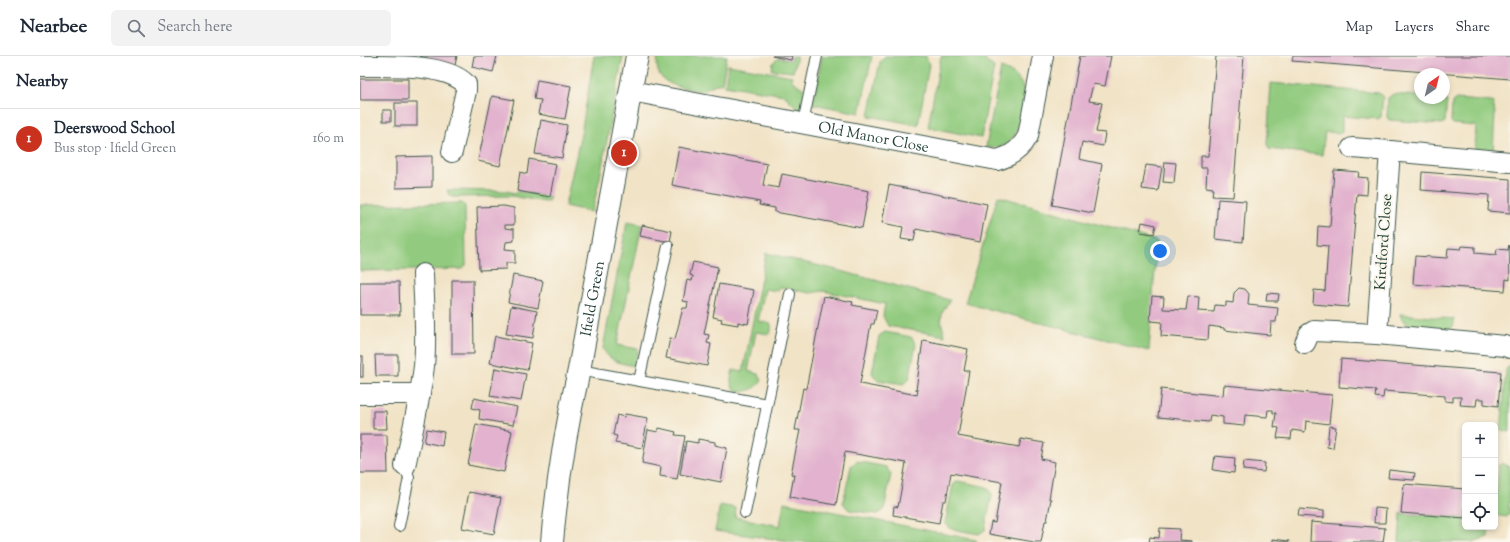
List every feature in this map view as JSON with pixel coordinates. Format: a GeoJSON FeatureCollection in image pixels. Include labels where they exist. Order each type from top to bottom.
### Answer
{"type":"FeatureCollection","features":[{"type":"Feature","properties":{"kind":"street","name":"Ifield Green"},"geometry":{"type":"LineString","coordinates":[[552,542],[561,460],[637,56]]}},
{"type":"Feature","properties":{"kind":"street","name":"Old Manor Close"},"geometry":{"type":"LineString","coordinates":[[631,91],[998,160],[1007,158],[1016,152],[1028,136],[1043,56]]}},
{"type":"Feature","properties":{"kind":"street"},"geometry":{"type":"LineString","coordinates":[[360,66],[412,66],[443,72],[456,76],[462,80],[466,84],[466,90],[452,152]]}},
{"type":"Feature","properties":{"kind":"street"},"geometry":{"type":"LineString","coordinates":[[1352,148],[1510,162]]}},
{"type":"Feature","properties":{"kind":"street","name":"Kirdford Close"},"geometry":{"type":"LineString","coordinates":[[1376,334],[1390,151]]}},
{"type":"Feature","properties":{"kind":"street"},"geometry":{"type":"LineString","coordinates":[[405,466],[420,394],[425,343],[423,274]]}},
{"type":"Feature","properties":{"kind":"street"},"geometry":{"type":"LineString","coordinates":[[1305,343],[1309,334],[1314,331],[1376,334],[1505,346],[1510,348]]}},
{"type":"Feature","properties":{"kind":"street"},"geometry":{"type":"LineString","coordinates":[[360,394],[420,394]]}},
{"type":"Feature","properties":{"kind":"lane"},"geometry":{"type":"LineString","coordinates":[[803,123],[817,56]]}},
{"type":"Feature","properties":{"kind":"lane"},"geometry":{"type":"LineString","coordinates":[[639,381],[668,246]]}},
{"type":"Feature","properties":{"kind":"lane"},"geometry":{"type":"LineString","coordinates":[[745,513],[790,294]]}},
{"type":"Feature","properties":{"kind":"lane"},"geometry":{"type":"LineString","coordinates":[[579,370],[767,404]]}},
{"type":"Feature","properties":{"kind":"lane"},"geometry":{"type":"LineString","coordinates":[[399,526],[409,478],[405,466]]}},
{"type":"Feature","properties":{"kind":"green space"},"geometry":{"type":"Polygon","coordinates":[[[594,56],[623,56],[592,212],[565,206],[581,134],[594,56]]]}},
{"type":"Feature","properties":{"kind":"green space"},"geometry":{"type":"Polygon","coordinates":[[[658,56],[727,56],[722,84],[716,84],[699,90],[673,85],[663,79],[660,75],[657,64],[658,56]]]}},
{"type":"Feature","properties":{"kind":"green space"},"geometry":{"type":"Polygon","coordinates":[[[792,56],[797,56],[793,72],[772,70],[773,63],[778,58],[791,60],[792,56]]]}},
{"type":"Feature","properties":{"kind":"green space"},"geometry":{"type":"Polygon","coordinates":[[[822,56],[872,56],[860,113],[813,104],[822,56]]]}},
{"type":"Feature","properties":{"kind":"green space"},"geometry":{"type":"Polygon","coordinates":[[[885,56],[926,56],[929,65],[918,125],[869,116],[880,62],[885,56]]]}},
{"type":"Feature","properties":{"kind":"green space"},"geometry":{"type":"Polygon","coordinates":[[[941,56],[985,56],[985,61],[994,67],[981,138],[928,127],[941,56]]]}},
{"type":"Feature","properties":{"kind":"green space"},"geometry":{"type":"Polygon","coordinates":[[[728,65],[792,76],[791,80],[804,89],[801,109],[797,108],[784,95],[725,85],[728,65]]]}},
{"type":"Feature","properties":{"kind":"green space"},"geometry":{"type":"Polygon","coordinates":[[[1001,68],[1013,74],[1023,87],[1024,94],[1022,110],[1013,138],[1002,146],[995,148],[986,147],[1001,68]]]}},
{"type":"Feature","properties":{"kind":"green space"},"geometry":{"type":"Polygon","coordinates":[[[1271,83],[1379,93],[1383,97],[1381,117],[1378,119],[1342,116],[1342,132],[1325,132],[1322,155],[1269,149],[1267,144],[1271,83]]]}},
{"type":"Feature","properties":{"kind":"green space"},"geometry":{"type":"Polygon","coordinates":[[[1393,94],[1414,96],[1414,104],[1447,104],[1445,122],[1442,124],[1389,120],[1387,117],[1388,98],[1393,94]]]}},
{"type":"Feature","properties":{"kind":"green space"},"geometry":{"type":"Polygon","coordinates":[[[1456,99],[1493,102],[1495,113],[1493,152],[1475,151],[1476,126],[1453,124],[1451,122],[1452,102],[1456,99]]]}},
{"type":"Feature","properties":{"kind":"green space"},"geometry":{"type":"Polygon","coordinates":[[[447,190],[505,191],[516,193],[517,191],[550,197],[548,201],[545,202],[512,196],[452,197],[449,195],[447,190]]]}},
{"type":"Feature","properties":{"kind":"green space"},"geometry":{"type":"Polygon","coordinates":[[[998,196],[1157,241],[1149,351],[965,303],[998,196]]]}},
{"type":"Feature","properties":{"kind":"green space"},"geometry":{"type":"Polygon","coordinates":[[[462,203],[465,206],[466,265],[462,269],[360,271],[360,205],[462,203]]]}},
{"type":"Feature","properties":{"kind":"green space"},"geometry":{"type":"Polygon","coordinates":[[[627,222],[642,225],[617,345],[638,349],[635,366],[620,363],[612,359],[603,348],[627,222]]]}},
{"type":"Feature","properties":{"kind":"green space"},"geometry":{"type":"Polygon","coordinates":[[[766,253],[950,300],[942,314],[941,321],[945,336],[888,326],[883,316],[885,304],[823,291],[810,293],[780,287],[778,291],[765,289],[758,321],[771,324],[771,331],[769,334],[756,332],[748,371],[758,374],[762,380],[755,388],[739,391],[732,386],[731,380],[733,370],[743,372],[766,253]]]}},
{"type":"Feature","properties":{"kind":"green space"},"geometry":{"type":"Polygon","coordinates":[[[1400,314],[1454,319],[1454,324],[1452,328],[1444,331],[1426,329],[1408,324],[1403,320],[1400,314]]]}},
{"type":"Feature","properties":{"kind":"green space"},"geometry":{"type":"Polygon","coordinates":[[[885,332],[911,337],[916,344],[909,380],[903,384],[877,380],[872,373],[879,336],[885,332]]]}},
{"type":"Feature","properties":{"kind":"green space"},"geometry":{"type":"Polygon","coordinates":[[[1510,366],[1510,432],[1501,431],[1506,369],[1510,366]]]}},
{"type":"Feature","properties":{"kind":"green space"},"geometry":{"type":"Polygon","coordinates":[[[857,461],[886,467],[891,474],[884,510],[878,514],[849,510],[843,503],[851,466],[857,461]]]}},
{"type":"Feature","properties":{"kind":"green space"},"geometry":{"type":"Polygon","coordinates":[[[1503,463],[1510,467],[1509,515],[1506,517],[1498,516],[1499,465],[1503,463]]]}},
{"type":"Feature","properties":{"kind":"green space"},"geometry":{"type":"Polygon","coordinates":[[[958,481],[987,487],[992,494],[985,530],[979,534],[951,529],[945,523],[953,485],[958,481]]]}},
{"type":"Feature","properties":{"kind":"green space"},"geometry":{"type":"Polygon","coordinates":[[[784,502],[976,540],[977,542],[797,542],[715,531],[720,505],[736,508],[735,517],[780,526],[784,502]]]}},
{"type":"Feature","properties":{"kind":"green space"},"geometry":{"type":"Polygon","coordinates":[[[1401,513],[1462,518],[1462,530],[1489,530],[1488,537],[1472,542],[1399,542],[1401,513]]]}},
{"type":"Feature","properties":{"kind":"building"},"geometry":{"type":"Polygon","coordinates":[[[419,56],[457,56],[455,65],[419,56]]]}},
{"type":"Feature","properties":{"kind":"building"},"geometry":{"type":"Polygon","coordinates":[[[474,56],[497,56],[493,72],[472,67],[474,56]]]}},
{"type":"Feature","properties":{"kind":"building"},"geometry":{"type":"Polygon","coordinates":[[[772,56],[792,56],[791,60],[772,56]]]}},
{"type":"Feature","properties":{"kind":"building"},"geometry":{"type":"Polygon","coordinates":[[[1080,56],[1111,56],[1105,86],[1093,84],[1089,101],[1102,103],[1096,132],[1105,133],[1103,146],[1082,142],[1079,159],[1102,164],[1093,213],[1052,205],[1080,56]]]}},
{"type":"Feature","properties":{"kind":"building"},"geometry":{"type":"Polygon","coordinates":[[[1216,56],[1244,56],[1233,197],[1212,196],[1213,188],[1206,187],[1207,168],[1201,168],[1201,156],[1208,156],[1216,56]]]}},
{"type":"Feature","properties":{"kind":"building"},"geometry":{"type":"Polygon","coordinates":[[[1293,56],[1510,56],[1510,79],[1450,74],[1450,68],[1414,68],[1414,71],[1292,61],[1293,56]]]}},
{"type":"Feature","properties":{"kind":"building"},"geometry":{"type":"Polygon","coordinates":[[[360,79],[408,79],[408,100],[360,100],[360,79]]]}},
{"type":"Feature","properties":{"kind":"building"},"geometry":{"type":"Polygon","coordinates":[[[537,80],[571,86],[565,119],[538,114],[541,100],[534,99],[537,80]]]}},
{"type":"Feature","properties":{"kind":"building"},"geometry":{"type":"Polygon","coordinates":[[[492,96],[514,100],[500,166],[478,161],[492,96]]]}},
{"type":"Feature","properties":{"kind":"building"},"geometry":{"type":"Polygon","coordinates":[[[395,103],[417,103],[417,126],[395,126],[395,103]]]}},
{"type":"Feature","properties":{"kind":"building"},"geometry":{"type":"Polygon","coordinates":[[[383,110],[391,110],[391,121],[383,121],[383,110]]]}},
{"type":"Feature","properties":{"kind":"building"},"geometry":{"type":"Polygon","coordinates":[[[541,120],[567,125],[562,158],[535,154],[541,120]]]}},
{"type":"Feature","properties":{"kind":"building"},"geometry":{"type":"Polygon","coordinates":[[[679,147],[767,164],[763,185],[779,188],[782,174],[869,191],[862,228],[775,212],[775,208],[759,205],[760,202],[672,185],[679,147]]]}},
{"type":"Feature","properties":{"kind":"building"},"geometry":{"type":"Polygon","coordinates":[[[432,156],[432,187],[396,188],[396,157],[432,156]]]}},
{"type":"Feature","properties":{"kind":"building"},"geometry":{"type":"Polygon","coordinates":[[[529,159],[556,164],[550,197],[517,191],[520,172],[527,174],[529,159]]]}},
{"type":"Feature","properties":{"kind":"building"},"geometry":{"type":"Polygon","coordinates":[[[1165,162],[1176,163],[1174,183],[1163,182],[1165,162]]]}},
{"type":"Feature","properties":{"kind":"building"},"geometry":{"type":"Polygon","coordinates":[[[1146,165],[1162,167],[1158,191],[1142,189],[1146,165]]]}},
{"type":"Feature","properties":{"kind":"building"},"geometry":{"type":"Polygon","coordinates":[[[1334,170],[1359,172],[1358,177],[1368,178],[1367,195],[1357,194],[1348,307],[1313,304],[1314,290],[1325,291],[1328,246],[1317,245],[1318,226],[1330,227],[1334,170]]]}},
{"type":"Feature","properties":{"kind":"building"},"geometry":{"type":"Polygon","coordinates":[[[1422,172],[1510,179],[1510,213],[1488,211],[1489,195],[1421,190],[1422,172]]]}},
{"type":"Feature","properties":{"kind":"building"},"geometry":{"type":"Polygon","coordinates":[[[889,185],[987,204],[980,242],[916,229],[914,241],[901,239],[903,227],[882,223],[889,185]]]}},
{"type":"Feature","properties":{"kind":"building"},"geometry":{"type":"Polygon","coordinates":[[[1218,199],[1246,201],[1243,242],[1215,239],[1218,199]]]}},
{"type":"Feature","properties":{"kind":"building"},"geometry":{"type":"Polygon","coordinates":[[[504,206],[514,208],[514,225],[505,225],[505,228],[514,229],[514,241],[506,242],[505,249],[515,250],[515,263],[506,263],[506,269],[479,270],[477,207],[504,206]]]}},
{"type":"Feature","properties":{"kind":"building"},"geometry":{"type":"Polygon","coordinates":[[[1142,222],[1156,225],[1154,234],[1140,232],[1142,222]]]}},
{"type":"Feature","properties":{"kind":"building"},"geometry":{"type":"Polygon","coordinates":[[[642,225],[672,231],[670,242],[640,236],[642,225]]]}},
{"type":"Feature","properties":{"kind":"building"},"geometry":{"type":"Polygon","coordinates":[[[1509,245],[1510,280],[1506,279],[1505,291],[1413,284],[1415,256],[1447,258],[1448,248],[1461,249],[1462,246],[1475,247],[1475,253],[1496,255],[1497,249],[1508,250],[1509,245]]]}},
{"type":"Feature","properties":{"kind":"building"},"geometry":{"type":"Polygon","coordinates":[[[693,262],[718,267],[704,334],[709,335],[707,343],[711,344],[707,366],[666,358],[670,338],[675,339],[683,308],[687,308],[688,302],[683,301],[687,280],[692,281],[693,276],[690,275],[693,262]]]}},
{"type":"Feature","properties":{"kind":"building"},"geometry":{"type":"Polygon","coordinates":[[[513,275],[543,281],[538,308],[508,302],[513,275]]]}},
{"type":"Feature","properties":{"kind":"building"},"geometry":{"type":"Polygon","coordinates":[[[452,280],[473,280],[474,354],[452,354],[452,280]]]}},
{"type":"Feature","properties":{"kind":"building"},"geometry":{"type":"Polygon","coordinates":[[[360,282],[399,282],[400,315],[360,315],[360,282]]]}},
{"type":"Feature","properties":{"kind":"building"},"geometry":{"type":"Polygon","coordinates":[[[719,284],[754,290],[748,324],[738,322],[738,325],[721,322],[722,319],[713,317],[719,284]]]}},
{"type":"Feature","properties":{"kind":"building"},"geometry":{"type":"Polygon","coordinates":[[[1239,288],[1245,289],[1249,294],[1248,305],[1278,308],[1276,322],[1271,322],[1270,335],[1224,330],[1224,328],[1209,326],[1208,340],[1161,336],[1162,322],[1150,321],[1152,296],[1164,297],[1163,309],[1186,310],[1188,296],[1199,297],[1198,311],[1214,312],[1215,305],[1226,306],[1226,302],[1233,303],[1234,293],[1239,288]]]}},
{"type":"Feature","properties":{"kind":"building"},"geometry":{"type":"Polygon","coordinates":[[[1267,293],[1279,294],[1278,301],[1266,301],[1267,293]]]}},
{"type":"Feature","properties":{"kind":"building"},"geometry":{"type":"Polygon","coordinates":[[[824,296],[853,302],[852,305],[877,310],[874,324],[871,324],[860,384],[917,395],[918,390],[916,390],[923,340],[968,349],[964,371],[969,371],[958,436],[1019,447],[1021,439],[1044,443],[1041,459],[1055,462],[1049,499],[1051,499],[1041,542],[989,534],[991,522],[995,523],[1002,482],[951,473],[946,501],[943,501],[939,523],[893,515],[894,506],[898,507],[906,463],[845,452],[836,505],[790,497],[794,475],[791,474],[800,430],[795,430],[803,388],[806,389],[824,296]]]}},
{"type":"Feature","properties":{"kind":"building"},"geometry":{"type":"Polygon","coordinates":[[[511,306],[537,311],[533,338],[506,334],[511,306]]]}},
{"type":"Feature","properties":{"kind":"building"},"geometry":{"type":"Polygon","coordinates":[[[495,336],[532,343],[527,370],[490,363],[495,336]]]}},
{"type":"Feature","properties":{"kind":"building"},"geometry":{"type":"Polygon","coordinates":[[[375,355],[398,355],[398,376],[376,376],[375,355]]]}},
{"type":"Feature","properties":{"kind":"building"},"geometry":{"type":"Polygon","coordinates":[[[360,356],[363,356],[363,377],[360,377],[360,356]]]}},
{"type":"Feature","properties":{"kind":"building"},"geometry":{"type":"Polygon","coordinates":[[[1341,359],[1501,372],[1498,406],[1484,404],[1484,399],[1477,399],[1476,406],[1460,405],[1461,397],[1453,397],[1453,402],[1445,401],[1445,396],[1384,391],[1383,398],[1375,397],[1376,390],[1339,387],[1341,359]]]}},
{"type":"Feature","properties":{"kind":"building"},"geometry":{"type":"Polygon","coordinates":[[[495,368],[526,374],[521,401],[490,396],[495,368]]]}},
{"type":"Feature","properties":{"kind":"building"},"geometry":{"type":"Polygon","coordinates":[[[1224,385],[1332,395],[1329,424],[1306,421],[1305,432],[1292,430],[1291,439],[1277,438],[1279,428],[1274,427],[1276,413],[1273,413],[1273,410],[1268,410],[1267,417],[1245,415],[1244,426],[1223,424],[1223,417],[1210,415],[1209,422],[1158,417],[1161,389],[1223,396],[1224,385]]]}},
{"type":"Feature","properties":{"kind":"building"},"geometry":{"type":"Polygon","coordinates":[[[474,398],[517,407],[513,425],[479,419],[480,410],[472,408],[474,398]]]}},
{"type":"Feature","properties":{"kind":"building"},"geometry":{"type":"Polygon","coordinates":[[[373,411],[386,411],[387,429],[373,429],[373,411]]]}},
{"type":"Feature","properties":{"kind":"building"},"geometry":{"type":"Polygon","coordinates":[[[625,414],[648,418],[642,448],[615,443],[617,436],[613,435],[617,415],[624,417],[625,414]]]}},
{"type":"Feature","properties":{"kind":"building"},"geometry":{"type":"Polygon","coordinates":[[[476,424],[512,431],[504,472],[468,465],[476,424]]]}},
{"type":"Feature","properties":{"kind":"building"},"geometry":{"type":"Polygon","coordinates":[[[1329,426],[1336,427],[1333,448],[1327,447],[1329,426]]]}},
{"type":"Feature","properties":{"kind":"building"},"geometry":{"type":"Polygon","coordinates":[[[659,428],[676,432],[675,435],[685,436],[677,479],[660,476],[661,467],[642,463],[648,430],[658,432],[659,428]]]}},
{"type":"Feature","properties":{"kind":"building"},"geometry":{"type":"Polygon","coordinates":[[[427,429],[444,432],[442,446],[424,442],[427,429]]]}},
{"type":"Feature","properties":{"kind":"building"},"geometry":{"type":"Polygon","coordinates":[[[360,435],[387,435],[388,473],[360,473],[360,435]]]}},
{"type":"Feature","properties":{"kind":"building"},"geometry":{"type":"Polygon","coordinates":[[[698,439],[715,442],[715,445],[727,448],[721,482],[680,474],[686,441],[698,443],[698,439]]]}},
{"type":"Feature","properties":{"kind":"building"},"geometry":{"type":"Polygon","coordinates":[[[1215,456],[1235,458],[1234,473],[1213,470],[1215,456]]]}},
{"type":"Feature","properties":{"kind":"building"},"geometry":{"type":"Polygon","coordinates":[[[1244,461],[1265,463],[1264,472],[1243,470],[1244,461]]]}},
{"type":"Feature","properties":{"kind":"building"},"geometry":{"type":"Polygon","coordinates":[[[1389,470],[1415,473],[1414,480],[1388,478],[1389,470]]]}},
{"type":"Feature","properties":{"kind":"building"},"geometry":{"type":"Polygon","coordinates":[[[1404,484],[1462,489],[1462,518],[1401,513],[1404,484]]]}},
{"type":"Feature","properties":{"kind":"building"},"geometry":{"type":"Polygon","coordinates":[[[469,492],[501,498],[494,534],[462,528],[469,492]]]}},
{"type":"Feature","properties":{"kind":"building"},"geometry":{"type":"Polygon","coordinates":[[[1375,508],[1386,509],[1385,523],[1374,523],[1375,508]]]}},
{"type":"Feature","properties":{"kind":"building"},"geometry":{"type":"Polygon","coordinates":[[[1299,509],[1324,511],[1324,518],[1298,516],[1299,509]]]}},
{"type":"Feature","properties":{"kind":"building"},"geometry":{"type":"Polygon","coordinates":[[[1311,522],[1385,528],[1383,542],[1310,542],[1311,522]]]}},
{"type":"Feature","properties":{"kind":"building"},"geometry":{"type":"Polygon","coordinates":[[[1160,528],[1180,529],[1179,540],[1192,542],[1149,542],[1150,537],[1159,538],[1160,528]]]}},
{"type":"Feature","properties":{"kind":"building"},"geometry":{"type":"Polygon","coordinates":[[[1272,539],[1289,541],[1289,542],[1272,542],[1272,539]]]}},
{"type":"Feature","properties":{"kind":"place","name":"Deerswood School"},"geometry":{"type":"Point","coordinates":[624,153]}}]}
